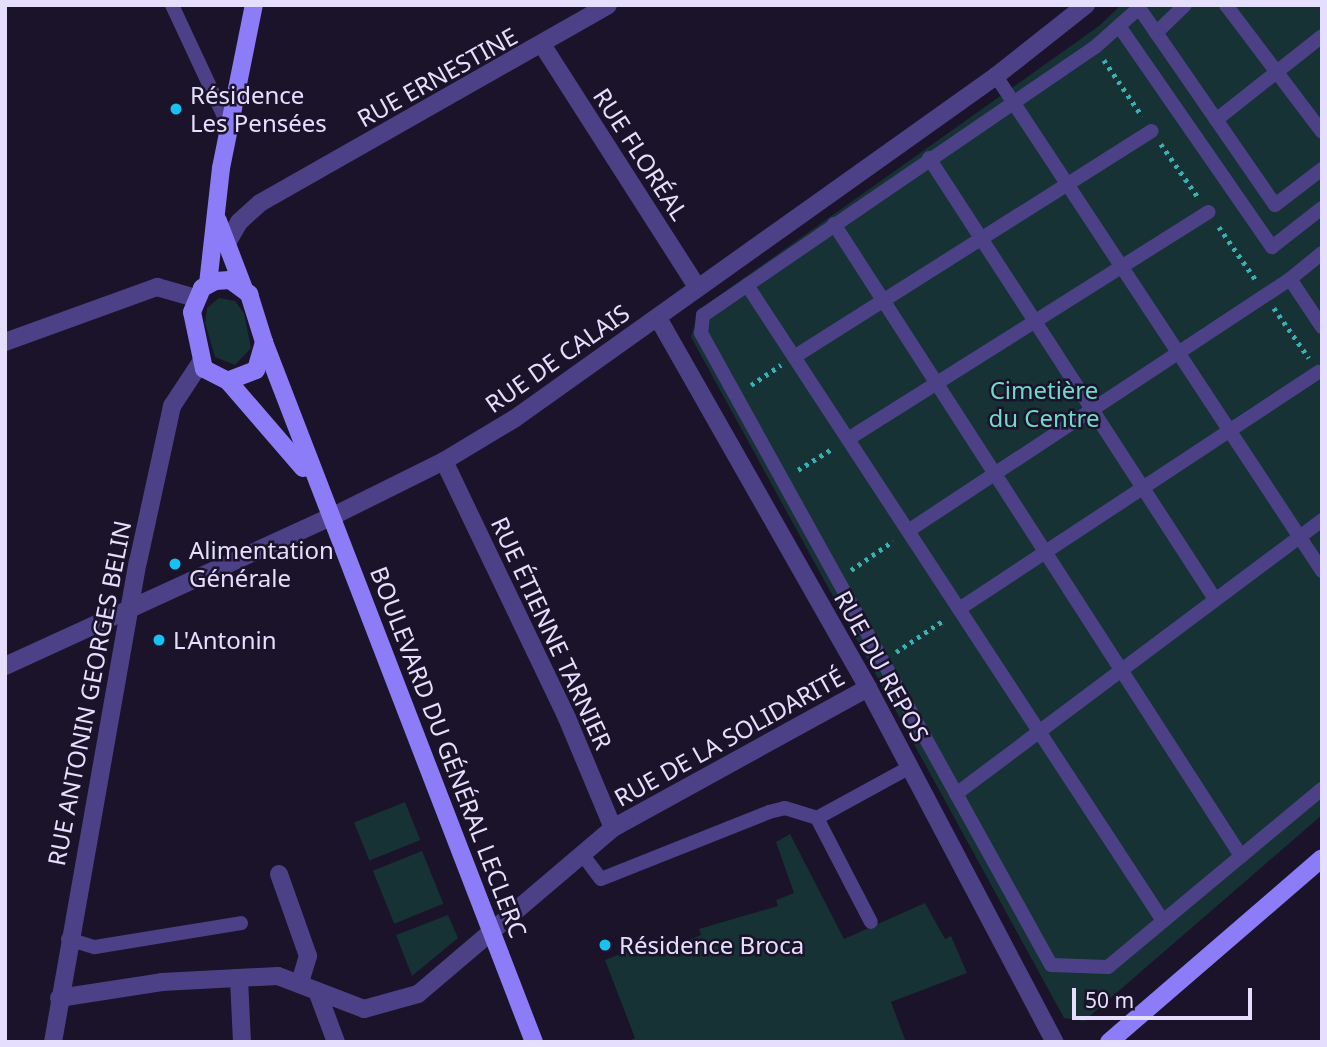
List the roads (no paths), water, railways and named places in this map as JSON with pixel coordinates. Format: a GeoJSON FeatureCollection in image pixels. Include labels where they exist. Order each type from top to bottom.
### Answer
{"type":"FeatureCollection","features":[{"type":"Feature","properties":{"kind":"main road"},"geometry":{"type":"LineString","coordinates":[[208,284],[229,127],[254,5]]}},
{"type":"Feature","properties":{"kind":"main road"},"geometry":{"type":"LineString","coordinates":[[217,218],[227,243],[264,342],[256,370],[228,381],[213,377],[201,362],[192,325],[195,298],[208,284],[222,280],[243,286]]}},
{"type":"Feature","properties":{"kind":"main road","name":"BOULEVARD DU GÉNÉRAL LECLERC"},"geometry":{"type":"LineString","coordinates":[[264,342],[314,482],[331,517],[534,1042]]}},
{"type":"Feature","properties":{"kind":"main road","name":"BOULEVARD DU GÉNÉRAL LECLERC"},"geometry":{"type":"LineString","coordinates":[[228,381],[314,482]]}},
{"type":"Feature","properties":{"kind":"main road"},"geometry":{"type":"LineString","coordinates":[[1109,1042],[1322,858]]}},
{"type":"Feature","properties":{"kind":"street","name":"RUE ERNESTINE"},"geometry":{"type":"LineString","coordinates":[[227,243],[239,222],[260,203],[542,46],[608,5]]}},
{"type":"Feature","properties":{"kind":"street","name":"RUE DE CALAIS"},"geometry":{"type":"LineString","coordinates":[[5,666],[331,517],[444,461],[514,418],[657,318],[996,76],[1086,5]]}},
{"type":"Feature","properties":{"kind":"street","name":"RUE FLORÉAL"},"geometry":{"type":"LineString","coordinates":[[542,46],[698,288]]}},
{"type":"Feature","properties":{"kind":"street"},"geometry":{"type":"LineString","coordinates":[[5,342],[158,287],[195,298]]}},
{"type":"Feature","properties":{"kind":"street","name":"RUE DU REPOS"},"geometry":{"type":"LineString","coordinates":[[657,318],[868,688],[1055,1042]]}},
{"type":"Feature","properties":{"kind":"street","name":"RUE ANTONIN GEORGES BELIN"},"geometry":{"type":"LineString","coordinates":[[53,1042],[68,939],[128,611],[172,405],[201,362]]}},
{"type":"Feature","properties":{"kind":"street","name":"RUE ÉTIENNE TARNIER"},"geometry":{"type":"LineString","coordinates":[[444,461],[567,718],[612,828]]}},
{"type":"Feature","properties":{"kind":"street","name":"RUE DE LA SOLIDARITÉ"},"geometry":{"type":"LineString","coordinates":[[493,933],[612,828],[868,688]]}},
{"type":"Feature","properties":{"kind":"street"},"geometry":{"type":"LineString","coordinates":[[279,874],[308,956],[300,982]]}},
{"type":"Feature","properties":{"kind":"street"},"geometry":{"type":"LineString","coordinates":[[59,998],[162,982],[278,976],[300,982],[347,1006],[377,1007],[418,994],[493,933]]}},
{"type":"Feature","properties":{"kind":"street"},"geometry":{"type":"LineString","coordinates":[[239,978],[242,1042]]}},
{"type":"Feature","properties":{"kind":"street"},"geometry":{"type":"LineString","coordinates":[[317,991],[336,1042]]}},
{"type":"Feature","properties":{"kind":"lane"},"geometry":{"type":"LineString","coordinates":[[172,5],[229,127]]}},
{"type":"Feature","properties":{"kind":"lane"},"geometry":{"type":"LineString","coordinates":[[1156,33],[1185,5]]}},
{"type":"Feature","properties":{"kind":"lane"},"geometry":{"type":"LineString","coordinates":[[1226,5],[1322,132]]}},
{"type":"Feature","properties":{"kind":"lane"},"geometry":{"type":"LineString","coordinates":[[1322,169],[1275,205],[1139,8],[1095,47],[703,315],[701,333],[1051,965],[1108,967],[1322,789]]}},
{"type":"Feature","properties":{"kind":"lane"},"geometry":{"type":"LineString","coordinates":[[1119,26],[1272,247],[1322,208]]}},
{"type":"Feature","properties":{"kind":"lane"},"geometry":{"type":"LineString","coordinates":[[1216,120],[1322,36]]}},
{"type":"Feature","properties":{"kind":"lane"},"geometry":{"type":"LineString","coordinates":[[996,76],[1322,571]]}},
{"type":"Feature","properties":{"kind":"lane"},"geometry":{"type":"LineString","coordinates":[[794,357],[1066,182],[1152,131]]}},
{"type":"Feature","properties":{"kind":"lane"},"geometry":{"type":"LineString","coordinates":[[929,158],[1216,599]]}},
{"type":"Feature","properties":{"kind":"lane"},"geometry":{"type":"LineString","coordinates":[[848,439],[1208,212]]}},
{"type":"Feature","properties":{"kind":"lane"},"geometry":{"type":"LineString","coordinates":[[834,224],[1241,856]]}},
{"type":"Feature","properties":{"kind":"lane"},"geometry":{"type":"LineString","coordinates":[[908,530],[1179,354],[1290,279],[1322,253]]}},
{"type":"Feature","properties":{"kind":"lane"},"geometry":{"type":"LineString","coordinates":[[1290,279],[1322,327]]}},
{"type":"Feature","properties":{"kind":"lane"},"geometry":{"type":"LineString","coordinates":[[747,285],[1163,921]]}},
{"type":"Feature","properties":{"kind":"lane"},"geometry":{"type":"LineString","coordinates":[[959,609],[1319,372]]}},
{"type":"Feature","properties":{"kind":"lane"},"geometry":{"type":"LineString","coordinates":[[956,794],[1322,520]]}},
{"type":"Feature","properties":{"kind":"lane"},"geometry":{"type":"LineString","coordinates":[[817,818],[910,767]]}},
{"type":"Feature","properties":{"kind":"lane"},"geometry":{"type":"LineString","coordinates":[[582,853],[601,880],[785,808],[817,818],[871,922]]}},
{"type":"Feature","properties":{"kind":"lane"},"geometry":{"type":"LineString","coordinates":[[68,939],[95,947],[241,923]]}},
{"type":"Feature","properties":{"kind":"place","name":"Résidence Les Pensées"},"geometry":{"type":"Point","coordinates":[176,109]}},
{"type":"Feature","properties":{"kind":"place","name":"Alimentation Générale"},"geometry":{"type":"Point","coordinates":[175,564]}},
{"type":"Feature","properties":{"kind":"place","name":"L'Antonin"},"geometry":{"type":"Point","coordinates":[159,640]}},
{"type":"Feature","properties":{"kind":"place","name":"Résidence Broca"},"geometry":{"type":"Point","coordinates":[605,945]}},
{"type":"Feature","properties":{"kind":"park label","name":"Cimetière du Centre"},"geometry":{"type":"Point","coordinates":[1044,404]}}]}
